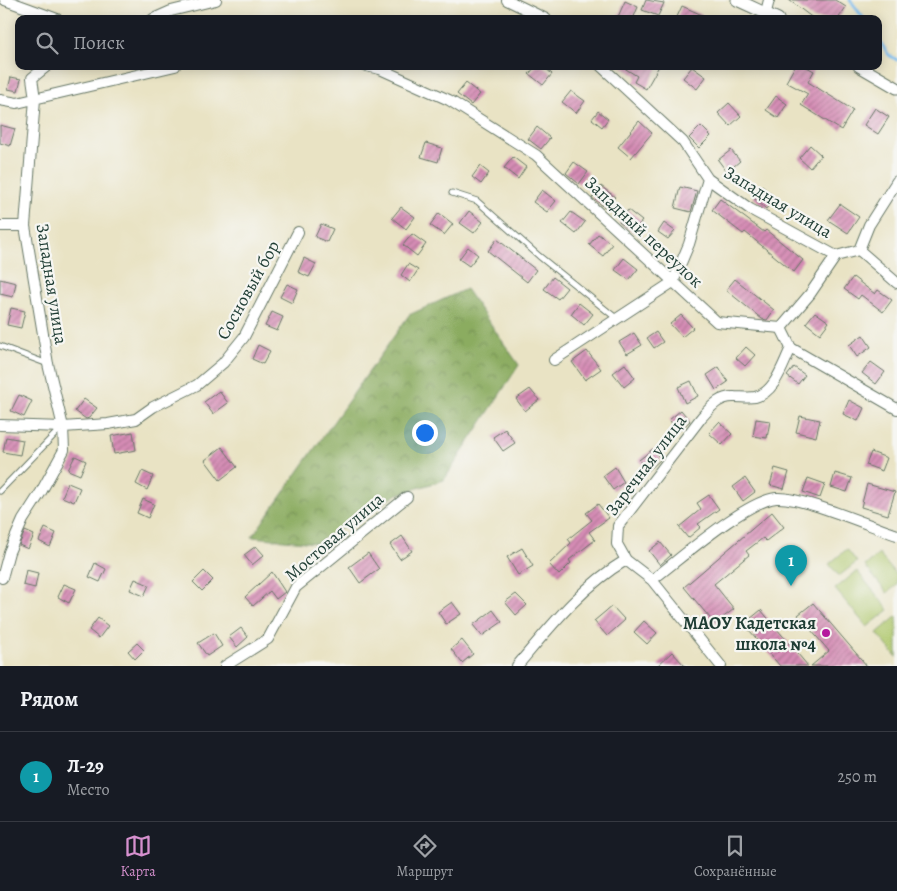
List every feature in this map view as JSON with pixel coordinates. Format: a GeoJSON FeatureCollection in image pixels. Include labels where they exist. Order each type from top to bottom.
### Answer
{"type":"FeatureCollection","features":[{"type":"Feature","properties":{"kind":"street"},"geometry":{"type":"LineString","coordinates":[[5,0],[46,15]]}},
{"type":"Feature","properties":{"kind":"street"},"geometry":{"type":"LineString","coordinates":[[162,15],[216,0]]}},
{"type":"Feature","properties":{"kind":"street"},"geometry":{"type":"LineString","coordinates":[[507,0],[538,15]]}},
{"type":"Feature","properties":{"kind":"street"},"geometry":{"type":"LineString","coordinates":[[737,0],[771,15]]}},
{"type":"Feature","properties":{"kind":"street"},"geometry":{"type":"LineString","coordinates":[[766,12],[769,0]]}},
{"type":"Feature","properties":{"kind":"street","name":"Западная улица"},"geometry":{"type":"LineString","coordinates":[[43,70],[32,78],[35,99],[25,226],[48,364]]}},
{"type":"Feature","properties":{"kind":"street"},"geometry":{"type":"LineString","coordinates":[[0,100],[17,103],[158,70]]}},
{"type":"Feature","properties":{"kind":"street","name":"Западный переулок"},"geometry":{"type":"LineString","coordinates":[[380,70],[449,100],[536,155],[717,322],[780,328]]}},
{"type":"Feature","properties":{"kind":"street","name":"Западная улица"},"geometry":{"type":"LineString","coordinates":[[604,70],[683,142],[708,179],[750,208],[836,256]]}},
{"type":"Feature","properties":{"kind":"street"},"geometry":{"type":"LineString","coordinates":[[866,70],[897,88]]}},
{"type":"Feature","properties":{"kind":"street"},"geometry":{"type":"LineString","coordinates":[[554,360],[672,282],[689,244],[708,179]]}},
{"type":"Feature","properties":{"kind":"street"},"geometry":{"type":"LineString","coordinates":[[859,250],[869,225],[897,181]]}},
{"type":"Feature","properties":{"kind":"street"},"geometry":{"type":"LineString","coordinates":[[0,226],[25,226]]}},
{"type":"Feature","properties":{"kind":"street","name":"Сосновый бор"},"geometry":{"type":"LineString","coordinates":[[0,425],[62,427],[108,424],[136,419],[153,407],[197,385],[223,363],[244,337],[298,232]]}},
{"type":"Feature","properties":{"kind":"street"},"geometry":{"type":"LineString","coordinates":[[859,250],[836,256],[810,294],[780,328],[791,348],[897,409]]}},
{"type":"Feature","properties":{"kind":"street"},"geometry":{"type":"LineString","coordinates":[[859,250],[897,283]]}},
{"type":"Feature","properties":{"kind":"street","name":"Заречная улица"},"geometry":{"type":"LineString","coordinates":[[626,560],[617,544],[618,526],[701,418],[716,402],[729,396],[756,397],[766,391],[776,380],[791,348]]}},
{"type":"Feature","properties":{"kind":"street"},"geometry":{"type":"LineString","coordinates":[[2,578],[9,552],[23,520],[64,450],[62,427],[48,364]]}},
{"type":"Feature","properties":{"kind":"street","name":"Мостовая улица"},"geometry":{"type":"LineString","coordinates":[[225,666],[268,639],[296,587],[407,497]]}},
{"type":"Feature","properties":{"kind":"street"},"geometry":{"type":"LineString","coordinates":[[652,580],[742,512],[760,502],[777,498],[802,502],[897,535]]}},
{"type":"Feature","properties":{"kind":"street"},"geometry":{"type":"LineString","coordinates":[[517,666],[561,614],[599,578],[626,560],[652,580],[721,666]]}},
{"type":"Feature","properties":{"kind":"lane"},"geometry":{"type":"LineString","coordinates":[[452,192],[477,201],[539,256],[616,318]]}},
{"type":"Feature","properties":{"kind":"lane"},"geometry":{"type":"LineString","coordinates":[[0,346],[48,364]]}},
{"type":"Feature","properties":{"kind":"lane"},"geometry":{"type":"LineString","coordinates":[[0,491],[62,427]]}},
{"type":"Feature","properties":{"kind":"green space"},"geometry":{"type":"Polygon","coordinates":[[[466,289],[519,365],[444,480],[398,494],[316,543],[252,537],[409,315],[466,289]]]}},
{"type":"Feature","properties":{"kind":"green space"},"geometry":{"type":"Polygon","coordinates":[[[847,549],[857,562],[839,576],[829,564],[847,549]]]}},
{"type":"Feature","properties":{"kind":"green space"},"geometry":{"type":"Polygon","coordinates":[[[879,554],[897,576],[897,585],[887,593],[865,566],[879,554]]]}},
{"type":"Feature","properties":{"kind":"green space"},"geometry":{"type":"Polygon","coordinates":[[[857,571],[889,610],[867,627],[835,589],[857,571]]]}},
{"type":"Feature","properties":{"kind":"green space"},"geometry":{"type":"Polygon","coordinates":[[[897,616],[897,658],[877,633],[897,616]]]}},
{"type":"Feature","properties":{"kind":"building"},"geometry":{"type":"Polygon","coordinates":[[[646,0],[664,3],[658,15],[642,10],[646,0]]]}},
{"type":"Feature","properties":{"kind":"building"},"geometry":{"type":"Polygon","coordinates":[[[789,0],[835,0],[846,7],[841,15],[809,15],[789,0]]]}},
{"type":"Feature","properties":{"kind":"building"},"geometry":{"type":"Polygon","coordinates":[[[625,1],[638,7],[635,15],[619,15],[625,1]]]}},
{"type":"Feature","properties":{"kind":"building"},"geometry":{"type":"Polygon","coordinates":[[[682,6],[702,15],[678,15],[682,6]]]}},
{"type":"Feature","properties":{"kind":"building"},"geometry":{"type":"Polygon","coordinates":[[[532,70],[548,70],[552,74],[543,85],[529,74],[532,70]]]}},
{"type":"Feature","properties":{"kind":"building"},"geometry":{"type":"Polygon","coordinates":[[[627,70],[657,70],[646,89],[634,82],[637,76],[627,70]]]}},
{"type":"Feature","properties":{"kind":"building"},"geometry":{"type":"Polygon","coordinates":[[[690,70],[696,70],[706,77],[697,89],[683,78],[690,70]]]}},
{"type":"Feature","properties":{"kind":"building"},"geometry":{"type":"Polygon","coordinates":[[[793,70],[814,71],[808,82],[853,110],[841,130],[801,105],[808,94],[786,82],[793,70]]]}},
{"type":"Feature","properties":{"kind":"building"},"geometry":{"type":"Polygon","coordinates":[[[11,77],[21,79],[18,91],[8,89],[11,77]]]}},
{"type":"Feature","properties":{"kind":"building"},"geometry":{"type":"Polygon","coordinates":[[[466,83],[480,94],[471,105],[457,94],[466,83]]]}},
{"type":"Feature","properties":{"kind":"building"},"geometry":{"type":"Polygon","coordinates":[[[571,91],[585,101],[576,113],[562,102],[571,91]]]}},
{"type":"Feature","properties":{"kind":"building"},"geometry":{"type":"Polygon","coordinates":[[[776,96],[787,104],[778,118],[766,110],[776,96]]]}},
{"type":"Feature","properties":{"kind":"building"},"geometry":{"type":"Polygon","coordinates":[[[729,103],[741,116],[730,126],[718,113],[729,103]]]}},
{"type":"Feature","properties":{"kind":"building"},"geometry":{"type":"Polygon","coordinates":[[[875,108],[889,117],[878,134],[864,125],[875,108]]]}},
{"type":"Feature","properties":{"kind":"building"},"geometry":{"type":"Polygon","coordinates":[[[598,111],[608,119],[602,127],[592,119],[598,111]]]}},
{"type":"Feature","properties":{"kind":"building"},"geometry":{"type":"Polygon","coordinates":[[[639,121],[652,133],[631,158],[618,147],[639,121]]]}},
{"type":"Feature","properties":{"kind":"building"},"geometry":{"type":"Polygon","coordinates":[[[0,125],[15,129],[10,146],[0,143],[0,125]]]}},
{"type":"Feature","properties":{"kind":"building"},"geometry":{"type":"Polygon","coordinates":[[[701,126],[711,136],[699,148],[689,138],[701,126]]]}},
{"type":"Feature","properties":{"kind":"building"},"geometry":{"type":"Polygon","coordinates":[[[537,127],[550,138],[541,149],[528,139],[537,127]]]}},
{"type":"Feature","properties":{"kind":"building"},"geometry":{"type":"Polygon","coordinates":[[[426,143],[442,148],[438,162],[421,157],[426,143]]]}},
{"type":"Feature","properties":{"kind":"building"},"geometry":{"type":"Polygon","coordinates":[[[810,145],[821,155],[810,168],[799,158],[810,145]]]}},
{"type":"Feature","properties":{"kind":"building"},"geometry":{"type":"Polygon","coordinates":[[[731,150],[740,161],[727,172],[718,160],[731,150]]]}},
{"type":"Feature","properties":{"kind":"building"},"geometry":{"type":"Polygon","coordinates":[[[513,157],[526,167],[518,179],[504,168],[513,157]]]}},
{"type":"Feature","properties":{"kind":"building"},"geometry":{"type":"Polygon","coordinates":[[[574,162],[588,172],[579,184],[566,173],[574,162]]]}},
{"type":"Feature","properties":{"kind":"building"},"geometry":{"type":"Polygon","coordinates":[[[480,166],[489,173],[481,184],[472,177],[480,166]]]}},
{"type":"Feature","properties":{"kind":"building"},"geometry":{"type":"Polygon","coordinates":[[[601,186],[615,197],[606,208],[592,198],[601,186]]]}},
{"type":"Feature","properties":{"kind":"building"},"geometry":{"type":"Polygon","coordinates":[[[762,186],[775,198],[766,209],[753,197],[762,186]]]}},
{"type":"Feature","properties":{"kind":"building"},"geometry":{"type":"Polygon","coordinates":[[[680,187],[697,191],[691,212],[675,208],[680,187]]]}},
{"type":"Feature","properties":{"kind":"building"},"geometry":{"type":"Polygon","coordinates":[[[542,190],[556,201],[547,212],[533,202],[542,190]]]}},
{"type":"Feature","properties":{"kind":"building"},"geometry":{"type":"Polygon","coordinates":[[[720,199],[764,232],[766,230],[803,260],[794,272],[745,232],[743,234],[712,210],[720,199]]]}},
{"type":"Feature","properties":{"kind":"building"},"geometry":{"type":"Polygon","coordinates":[[[840,204],[859,217],[848,233],[828,220],[840,204]]]}},
{"type":"Feature","properties":{"kind":"building"},"geometry":{"type":"Polygon","coordinates":[[[401,207],[415,217],[406,229],[392,218],[401,207]]]}},
{"type":"Feature","properties":{"kind":"building"},"geometry":{"type":"Polygon","coordinates":[[[628,210],[642,221],[633,232],[619,222],[628,210]]]}},
{"type":"Feature","properties":{"kind":"building"},"geometry":{"type":"Polygon","coordinates":[[[469,211],[483,222],[474,233],[460,223],[469,211]]]}},
{"type":"Feature","properties":{"kind":"building"},"geometry":{"type":"Polygon","coordinates":[[[571,212],[585,222],[576,234],[562,223],[571,212]]]}},
{"type":"Feature","properties":{"kind":"building"},"geometry":{"type":"Polygon","coordinates":[[[439,213],[453,224],[444,235],[430,225],[439,213]]]}},
{"type":"Feature","properties":{"kind":"building"},"geometry":{"type":"Polygon","coordinates":[[[664,223],[675,231],[668,239],[658,232],[664,223]]]}},
{"type":"Feature","properties":{"kind":"building"},"geometry":{"type":"Polygon","coordinates":[[[321,224],[333,229],[327,242],[315,237],[321,224]]]}},
{"type":"Feature","properties":{"kind":"building"},"geometry":{"type":"Polygon","coordinates":[[[412,234],[426,244],[417,256],[403,245],[412,234]]]}},
{"type":"Feature","properties":{"kind":"building"},"geometry":{"type":"Polygon","coordinates":[[[598,234],[612,244],[603,256],[589,245],[598,234]]]}},
{"type":"Feature","properties":{"kind":"building"},"geometry":{"type":"Polygon","coordinates":[[[497,239],[536,270],[527,282],[488,251],[497,239]]]}},
{"type":"Feature","properties":{"kind":"building"},"geometry":{"type":"Polygon","coordinates":[[[468,247],[478,255],[469,266],[459,259],[468,247]]]}},
{"type":"Feature","properties":{"kind":"building"},"geometry":{"type":"Polygon","coordinates":[[[304,258],[316,264],[309,277],[298,272],[304,258]]]}},
{"type":"Feature","properties":{"kind":"building"},"geometry":{"type":"Polygon","coordinates":[[[624,258],[638,269],[629,280],[615,270],[624,258]]]}},
{"type":"Feature","properties":{"kind":"building"},"geometry":{"type":"Polygon","coordinates":[[[408,264],[418,270],[410,282],[401,275],[408,264]]]}},
{"type":"Feature","properties":{"kind":"building"},"geometry":{"type":"Polygon","coordinates":[[[553,277],[567,288],[558,299],[544,289],[553,277]]]}},
{"type":"Feature","properties":{"kind":"building"},"geometry":{"type":"Polygon","coordinates":[[[853,277],[875,294],[878,290],[892,300],[883,312],[861,295],[858,299],[844,289],[853,277]]]}},
{"type":"Feature","properties":{"kind":"building"},"geometry":{"type":"Polygon","coordinates":[[[0,279],[16,283],[13,297],[0,294],[0,279]]]}},
{"type":"Feature","properties":{"kind":"building"},"geometry":{"type":"Polygon","coordinates":[[[735,279],[774,310],[767,320],[762,319],[726,290],[735,279]]]}},
{"type":"Feature","properties":{"kind":"building"},"geometry":{"type":"Polygon","coordinates":[[[287,284],[298,289],[292,303],[280,297],[287,284]]]}},
{"type":"Feature","properties":{"kind":"building"},"geometry":{"type":"Polygon","coordinates":[[[579,303],[593,314],[584,325],[571,314],[579,303]]]}},
{"type":"Feature","properties":{"kind":"building"},"geometry":{"type":"Polygon","coordinates":[[[11,308],[25,311],[21,328],[7,325],[11,308]]]}},
{"type":"Feature","properties":{"kind":"building"},"geometry":{"type":"Polygon","coordinates":[[[272,312],[283,317],[277,331],[265,326],[272,312]]]}},
{"type":"Feature","properties":{"kind":"building"},"geometry":{"type":"Polygon","coordinates":[[[815,312],[829,322],[820,334],[806,323],[815,312]]]}},
{"type":"Feature","properties":{"kind":"building"},"geometry":{"type":"Polygon","coordinates":[[[681,315],[693,328],[682,337],[670,324],[681,315]]]}},
{"type":"Feature","properties":{"kind":"building"},"geometry":{"type":"Polygon","coordinates":[[[656,332],[663,342],[654,348],[647,338],[656,332]]]}},
{"type":"Feature","properties":{"kind":"building"},"geometry":{"type":"Polygon","coordinates":[[[634,333],[642,345],[627,354],[619,342],[634,333]]]}},
{"type":"Feature","properties":{"kind":"building"},"geometry":{"type":"Polygon","coordinates":[[[863,335],[871,347],[857,357],[849,345],[863,335]]]}},
{"type":"Feature","properties":{"kind":"building"},"geometry":{"type":"Polygon","coordinates":[[[258,345],[270,351],[263,364],[252,359],[258,345]]]}},
{"type":"Feature","properties":{"kind":"building"},"geometry":{"type":"Polygon","coordinates":[[[746,347],[755,355],[745,366],[736,358],[746,347]]]}},
{"type":"Feature","properties":{"kind":"building"},"geometry":{"type":"Polygon","coordinates":[[[587,351],[601,369],[585,380],[572,362],[587,351]]]}},
{"type":"Feature","properties":{"kind":"building"},"geometry":{"type":"Polygon","coordinates":[[[871,362],[885,372],[876,384],[862,373],[871,362]]]}},
{"type":"Feature","properties":{"kind":"building"},"geometry":{"type":"Polygon","coordinates":[[[625,364],[635,378],[624,387],[613,373],[625,364]]]}},
{"type":"Feature","properties":{"kind":"building"},"geometry":{"type":"Polygon","coordinates":[[[719,367],[728,382],[716,390],[707,375],[719,367]]]}},
{"type":"Feature","properties":{"kind":"building"},"geometry":{"type":"Polygon","coordinates":[[[794,367],[805,375],[798,384],[787,376],[794,367]]]}},
{"type":"Feature","properties":{"kind":"building"},"geometry":{"type":"Polygon","coordinates":[[[691,381],[698,396],[685,403],[678,387],[691,381]]]}},
{"type":"Feature","properties":{"kind":"building"},"geometry":{"type":"Polygon","coordinates":[[[530,389],[539,400],[525,411],[516,399],[530,389]]]}},
{"type":"Feature","properties":{"kind":"building"},"geometry":{"type":"Polygon","coordinates":[[[219,391],[228,403],[213,414],[204,402],[219,391]]]}},
{"type":"Feature","properties":{"kind":"building"},"geometry":{"type":"Polygon","coordinates":[[[19,395],[32,401],[24,417],[11,411],[19,395]]]}},
{"type":"Feature","properties":{"kind":"building"},"geometry":{"type":"Polygon","coordinates":[[[84,399],[97,408],[86,419],[75,411],[84,399]]]}},
{"type":"Feature","properties":{"kind":"building"},"geometry":{"type":"Polygon","coordinates":[[[849,400],[864,408],[858,421],[843,414],[849,400]]]}},
{"type":"Feature","properties":{"kind":"building"},"geometry":{"type":"Polygon","coordinates":[[[681,410],[690,421],[679,431],[669,420],[681,410]]]}},
{"type":"Feature","properties":{"kind":"building"},"geometry":{"type":"Polygon","coordinates":[[[800,416],[820,420],[816,437],[796,432],[800,416]]]}},
{"type":"Feature","properties":{"kind":"building"},"geometry":{"type":"Polygon","coordinates":[[[756,419],[770,421],[767,438],[753,436],[756,419]]]}},
{"type":"Feature","properties":{"kind":"building"},"geometry":{"type":"Polygon","coordinates":[[[719,422],[732,434],[722,445],[709,433],[719,422]]]}},
{"type":"Feature","properties":{"kind":"building"},"geometry":{"type":"Polygon","coordinates":[[[505,429],[515,443],[503,451],[493,437],[505,429]]]}},
{"type":"Feature","properties":{"kind":"building"},"geometry":{"type":"Polygon","coordinates":[[[133,432],[136,450],[114,454],[111,436],[133,432]]]}},
{"type":"Feature","properties":{"kind":"building"},"geometry":{"type":"Polygon","coordinates":[[[6,437],[23,440],[20,455],[3,452],[6,437]]]}},
{"type":"Feature","properties":{"kind":"building"},"geometry":{"type":"Polygon","coordinates":[[[222,447],[237,467],[220,480],[205,460],[222,447]]]}},
{"type":"Feature","properties":{"kind":"building"},"geometry":{"type":"Polygon","coordinates":[[[653,449],[661,459],[648,471],[639,460],[653,449]]]}},
{"type":"Feature","properties":{"kind":"building"},"geometry":{"type":"Polygon","coordinates":[[[871,452],[887,458],[882,471],[866,465],[871,452]]]}},
{"type":"Feature","properties":{"kind":"building"},"geometry":{"type":"Polygon","coordinates":[[[75,456],[86,461],[80,475],[68,470],[75,456]]]}},
{"type":"Feature","properties":{"kind":"building"},"geometry":{"type":"Polygon","coordinates":[[[615,467],[624,482],[613,490],[603,476],[615,467]]]}},
{"type":"Feature","properties":{"kind":"building"},"geometry":{"type":"Polygon","coordinates":[[[775,468],[789,472],[784,489],[770,485],[775,468]]]}},
{"type":"Feature","properties":{"kind":"building"},"geometry":{"type":"Polygon","coordinates":[[[142,471],[153,476],[147,490],[136,484],[142,471]]]}},
{"type":"Feature","properties":{"kind":"building"},"geometry":{"type":"Polygon","coordinates":[[[835,473],[852,478],[847,492],[831,487],[835,473]]]}},
{"type":"Feature","properties":{"kind":"building"},"geometry":{"type":"Polygon","coordinates":[[[745,478],[755,492],[743,501],[733,487],[745,478]]]}},
{"type":"Feature","properties":{"kind":"building"},"geometry":{"type":"Polygon","coordinates":[[[808,478],[825,484],[820,498],[803,492],[808,478]]]}},
{"type":"Feature","properties":{"kind":"building"},"geometry":{"type":"Polygon","coordinates":[[[68,483],[80,488],[74,502],[62,497],[68,483]]]}},
{"type":"Feature","properties":{"kind":"building"},"geometry":{"type":"Polygon","coordinates":[[[867,484],[895,492],[888,515],[861,507],[867,484]]]}},
{"type":"Feature","properties":{"kind":"building"},"geometry":{"type":"Polygon","coordinates":[[[709,495],[719,509],[698,524],[701,527],[688,538],[679,527],[701,509],[697,503],[709,495]]]}},
{"type":"Feature","properties":{"kind":"building"},"geometry":{"type":"Polygon","coordinates":[[[143,499],[154,504],[148,518],[137,513],[143,499]]]}},
{"type":"Feature","properties":{"kind":"building"},"geometry":{"type":"Polygon","coordinates":[[[598,504],[609,518],[589,532],[595,540],[569,560],[571,563],[559,575],[549,564],[571,543],[568,539],[592,520],[586,513],[598,504]]]}},
{"type":"Feature","properties":{"kind":"building"},"geometry":{"type":"Polygon","coordinates":[[[772,512],[784,527],[766,541],[763,538],[746,551],[749,555],[714,584],[734,609],[715,624],[684,587],[772,512]]]}},
{"type":"Feature","properties":{"kind":"building"},"geometry":{"type":"Polygon","coordinates":[[[45,528],[56,533],[50,547],[39,541],[45,528]]]}},
{"type":"Feature","properties":{"kind":"building"},"geometry":{"type":"Polygon","coordinates":[[[25,531],[34,535],[28,549],[19,545],[25,531]]]}},
{"type":"Feature","properties":{"kind":"building"},"geometry":{"type":"Polygon","coordinates":[[[402,536],[412,551],[400,559],[390,545],[402,536]]]}},
{"type":"Feature","properties":{"kind":"building"},"geometry":{"type":"Polygon","coordinates":[[[660,542],[671,555],[660,565],[649,551],[660,542]]]}},
{"type":"Feature","properties":{"kind":"building"},"geometry":{"type":"Polygon","coordinates":[[[256,546],[264,555],[252,565],[244,555],[256,546]]]}},
{"type":"Feature","properties":{"kind":"building"},"geometry":{"type":"Polygon","coordinates":[[[522,548],[533,566],[518,575],[507,557],[522,548]]]}},
{"type":"Feature","properties":{"kind":"building"},"geometry":{"type":"Polygon","coordinates":[[[368,553],[379,569],[360,583],[349,567],[368,553]]]}},
{"type":"Feature","properties":{"kind":"building"},"geometry":{"type":"Polygon","coordinates":[[[95,563],[106,569],[100,582],[89,577],[95,563]]]}},
{"type":"Feature","properties":{"kind":"building"},"geometry":{"type":"Polygon","coordinates":[[[26,570],[38,573],[35,588],[23,585],[26,570]]]}},
{"type":"Feature","properties":{"kind":"building"},"geometry":{"type":"Polygon","coordinates":[[[204,571],[213,580],[202,591],[193,582],[204,571]]]}},
{"type":"Feature","properties":{"kind":"building"},"geometry":{"type":"Polygon","coordinates":[[[272,572],[285,592],[276,599],[270,591],[253,606],[245,597],[272,572]]]}},
{"type":"Feature","properties":{"kind":"building"},"geometry":{"type":"Polygon","coordinates":[[[135,579],[149,585],[144,596],[130,590],[135,579]]]}},
{"type":"Feature","properties":{"kind":"building"},"geometry":{"type":"Polygon","coordinates":[[[64,584],[76,589],[69,603],[58,597],[64,584]]]}},
{"type":"Feature","properties":{"kind":"building"},"geometry":{"type":"Polygon","coordinates":[[[516,594],[527,605],[516,615],[505,602],[516,594]]]}},
{"type":"Feature","properties":{"kind":"building"},"geometry":{"type":"Polygon","coordinates":[[[452,602],[461,614],[446,624],[438,612],[452,602]]]}},
{"type":"Feature","properties":{"kind":"building","name":"МАОУ Кадетская школа №4"},"geometry":{"type":"Polygon","coordinates":[[[813,603],[867,666],[811,666],[829,651],[798,615],[813,603]]]}},
{"type":"Feature","properties":{"kind":"building"},"geometry":{"type":"Polygon","coordinates":[[[612,606],[625,620],[607,636],[594,621],[612,606]]]}},
{"type":"Feature","properties":{"kind":"building"},"geometry":{"type":"Polygon","coordinates":[[[493,610],[502,622],[482,636],[473,625],[493,610]]]}},
{"type":"Feature","properties":{"kind":"building","name":"МАОУ Кадетская школа №4"},"geometry":{"type":"Polygon","coordinates":[[[761,610],[808,666],[780,666],[744,624],[761,610]]]}},
{"type":"Feature","properties":{"kind":"building"},"geometry":{"type":"Polygon","coordinates":[[[98,618],[108,626],[99,638],[89,630],[98,618]]]}},
{"type":"Feature","properties":{"kind":"building"},"geometry":{"type":"Polygon","coordinates":[[[644,621],[657,633],[647,644],[634,632],[644,621]]]}},
{"type":"Feature","properties":{"kind":"building"},"geometry":{"type":"Polygon","coordinates":[[[241,628],[248,637],[237,647],[229,637],[241,628]]]}},
{"type":"Feature","properties":{"kind":"building"},"geometry":{"type":"Polygon","coordinates":[[[214,633],[222,646],[207,656],[198,643],[214,633]]]}},
{"type":"Feature","properties":{"kind":"building"},"geometry":{"type":"Polygon","coordinates":[[[462,640],[473,654],[462,663],[451,649],[462,640]]]}},
{"type":"Feature","properties":{"kind":"building"},"geometry":{"type":"Polygon","coordinates":[[[137,643],[144,650],[135,659],[128,651],[137,643]]]}},
{"type":"Feature","properties":{"kind":"building"},"geometry":{"type":"Polygon","coordinates":[[[672,652],[685,666],[657,666],[672,652]]]}},
{"type":"Feature","properties":{"kind":"waterway"},"geometry":{"type":"LineString","coordinates":[[850,0],[861,15]]}},
{"type":"Feature","properties":{"kind":"waterway"},"geometry":{"type":"LineString","coordinates":[[882,45],[889,55],[897,60]]}},
{"type":"Feature","properties":{"kind":"place","name":"Л-29"},"geometry":{"type":"Point","coordinates":[791,586]}},
{"type":"Feature","properties":{"kind":"place","name":"МАОУ Кадетская школа №4"},"geometry":{"type":"Point","coordinates":[826,633]}}]}
